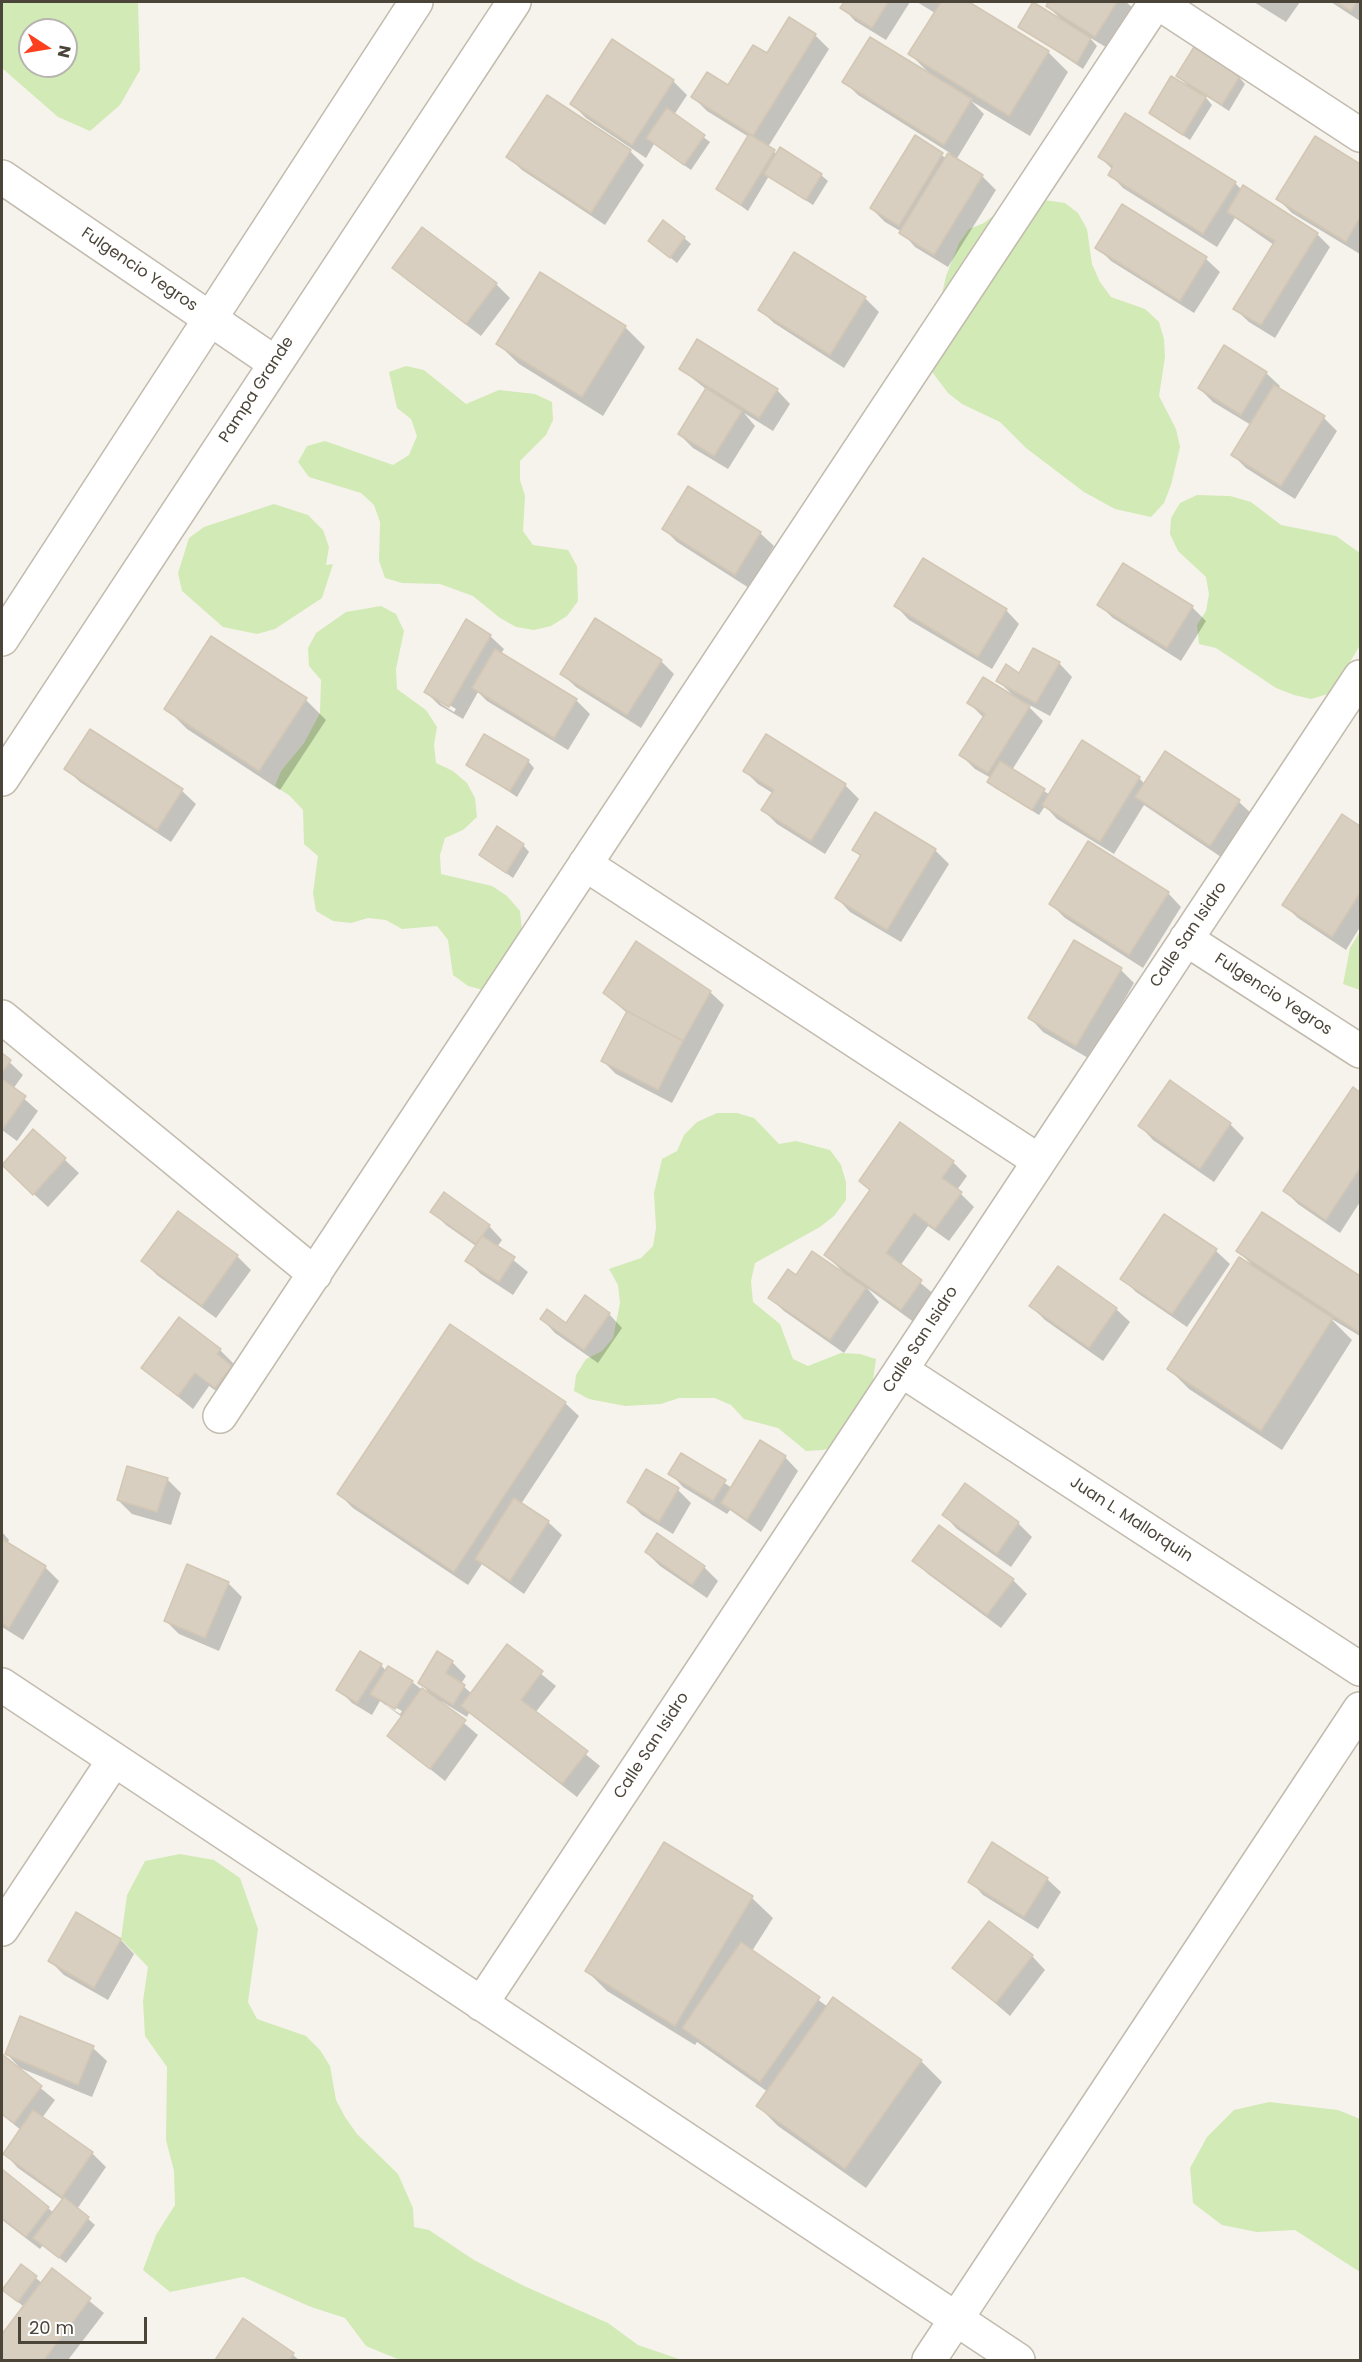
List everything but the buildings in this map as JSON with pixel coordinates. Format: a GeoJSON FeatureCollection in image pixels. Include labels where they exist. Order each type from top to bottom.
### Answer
{"type":"FeatureCollection","features":[{"type":"Feature","properties":{"kind":"street"},"geometry":{"type":"LineString","coordinates":[[2,639],[416,2]]}},
{"type":"Feature","properties":{"kind":"street","name":"Pampa Grande"},"geometry":{"type":"LineString","coordinates":[[2,779],[514,2]]}},
{"type":"Feature","properties":{"kind":"street"},"geometry":{"type":"LineString","coordinates":[[220,1416],[1156,2],[1360,135]]}},
{"type":"Feature","properties":{"kind":"street","name":"Fulgencio Yegros"},"geometry":{"type":"LineString","coordinates":[[2,177],[275,363]]}},
{"type":"Feature","properties":{"kind":"street","name":"Calle San Isidro"},"geometry":{"type":"LineString","coordinates":[[481,2004],[1360,677]]}},
{"type":"Feature","properties":{"kind":"street"},"geometry":{"type":"LineString","coordinates":[[585,864],[1039,1161]]}},
{"type":"Feature","properties":{"kind":"street","name":"Fulgencio Yegros"},"geometry":{"type":"LineString","coordinates":[[1186,939],[1360,1051]]}},
{"type":"Feature","properties":{"kind":"street"},"geometry":{"type":"LineString","coordinates":[[2,1017],[315,1275]]}},
{"type":"Feature","properties":{"kind":"street","name":"Juan L. Mallorquin"},"geometry":{"type":"LineString","coordinates":[[901,1370],[1360,1669]]}},
{"type":"Feature","properties":{"kind":"street"},"geometry":{"type":"LineString","coordinates":[[2,1685],[1017,2361]]}},
{"type":"Feature","properties":{"kind":"street"},"geometry":{"type":"LineString","coordinates":[[929,2361],[1360,1709]]}},
{"type":"Feature","properties":{"kind":"street"},"geometry":{"type":"LineString","coordinates":[[2,1929],[114,1760]]}},
{"type":"Feature","properties":{"kind":"green space"},"geometry":{"type":"Polygon","coordinates":[[[2,2],[138,2],[140,70],[120,105],[90,131],[58,117],[2,68],[2,2]]]}},
{"type":"Feature","properties":{"kind":"green space"},"geometry":{"type":"Polygon","coordinates":[[[1030,198],[1065,203],[1078,213],[1087,229],[1092,264],[1100,282],[1111,297],[1145,309],[1159,322],[1164,339],[1165,357],[1159,396],[1176,429],[1180,447],[1164,503],[1151,517],[1115,509],[1084,492],[1026,448],[1000,422],[962,404],[948,393],[926,364],[946,276],[959,243],[969,229],[984,223],[1013,200],[1030,198]]]}},
{"type":"Feature","properties":{"kind":"green space"},"geometry":{"type":"Polygon","coordinates":[[[406,366],[424,370],[466,404],[499,390],[535,394],[552,402],[553,420],[546,435],[520,461],[520,480],[525,496],[523,531],[533,545],[568,550],[577,566],[578,601],[567,616],[551,626],[534,630],[516,627],[500,618],[473,596],[440,584],[402,583],[385,578],[379,561],[380,522],[374,505],[361,493],[309,477],[298,462],[307,446],[325,441],[393,465],[409,455],[417,436],[411,419],[397,408],[389,372],[406,366]]]}},
{"type":"Feature","properties":{"kind":"green space"},"geometry":{"type":"Polygon","coordinates":[[[1197,495],[1230,496],[1251,502],[1281,525],[1336,536],[1360,553],[1360,645],[1340,679],[1328,694],[1311,699],[1294,695],[1276,688],[1216,648],[1199,644],[1197,625],[1206,611],[1209,594],[1206,577],[1178,551],[1170,534],[1171,518],[1180,503],[1197,495]]]}},
{"type":"Feature","properties":{"kind":"green space"},"geometry":{"type":"Polygon","coordinates":[[[274,504],[308,515],[323,530],[329,547],[326,565],[333,564],[322,598],[275,629],[257,634],[223,627],[182,591],[178,573],[189,538],[204,527],[274,504]]]}},
{"type":"Feature","properties":{"kind":"green space"},"geometry":{"type":"Polygon","coordinates":[[[381,606],[396,614],[404,631],[396,669],[397,689],[426,710],[437,727],[434,745],[436,763],[453,771],[467,783],[475,798],[477,817],[463,830],[445,838],[440,855],[441,874],[492,886],[507,896],[520,911],[522,930],[513,965],[487,991],[468,986],[453,975],[448,940],[437,926],[402,929],[386,920],[368,918],[351,923],[333,921],[316,911],[313,893],[318,856],[304,844],[303,810],[290,796],[275,786],[281,771],[304,743],[320,713],[321,680],[309,666],[308,648],[316,633],[346,612],[381,606]]]}},
{"type":"Feature","properties":{"kind":"green space"},"geometry":{"type":"Polygon","coordinates":[[[1359,933],[1360,990],[1343,984],[1350,948],[1359,933]]]}},
{"type":"Feature","properties":{"kind":"green space"},"geometry":{"type":"Polygon","coordinates":[[[717,1113],[737,1113],[754,1118],[779,1144],[796,1141],[830,1150],[841,1165],[846,1182],[846,1200],[834,1216],[820,1227],[755,1263],[751,1281],[753,1302],[780,1324],[793,1359],[808,1366],[841,1353],[860,1354],[876,1359],[871,1395],[842,1444],[823,1450],[806,1451],[778,1428],[744,1419],[731,1405],[715,1398],[679,1398],[661,1404],[625,1406],[589,1399],[574,1391],[576,1375],[586,1359],[602,1351],[613,1338],[620,1303],[618,1285],[609,1269],[641,1258],[653,1246],[656,1228],[654,1193],[662,1159],[677,1151],[684,1135],[697,1122],[717,1113]]]}},
{"type":"Feature","properties":{"kind":"green space"},"geometry":{"type":"Polygon","coordinates":[[[180,1854],[214,1860],[240,1878],[258,1929],[248,2002],[257,2019],[306,2036],[320,2050],[330,2066],[336,2100],[345,2117],[357,2134],[398,2174],[413,2208],[414,2227],[429,2230],[474,2260],[524,2286],[608,2323],[638,2345],[682,2360],[400,2360],[366,2346],[345,2318],[311,2307],[243,2277],[170,2292],[143,2270],[156,2235],[175,2205],[174,2171],[166,2140],[167,2067],[145,2036],[143,2001],[148,1967],[121,1939],[127,1895],[145,1861],[180,1854]]]}},
{"type":"Feature","properties":{"kind":"green space"},"geometry":{"type":"Polygon","coordinates":[[[1269,2102],[1338,2110],[1360,2119],[1360,2272],[1295,2230],[1257,2232],[1222,2225],[1193,2203],[1190,2168],[1207,2137],[1234,2110],[1269,2102]]]}}]}
